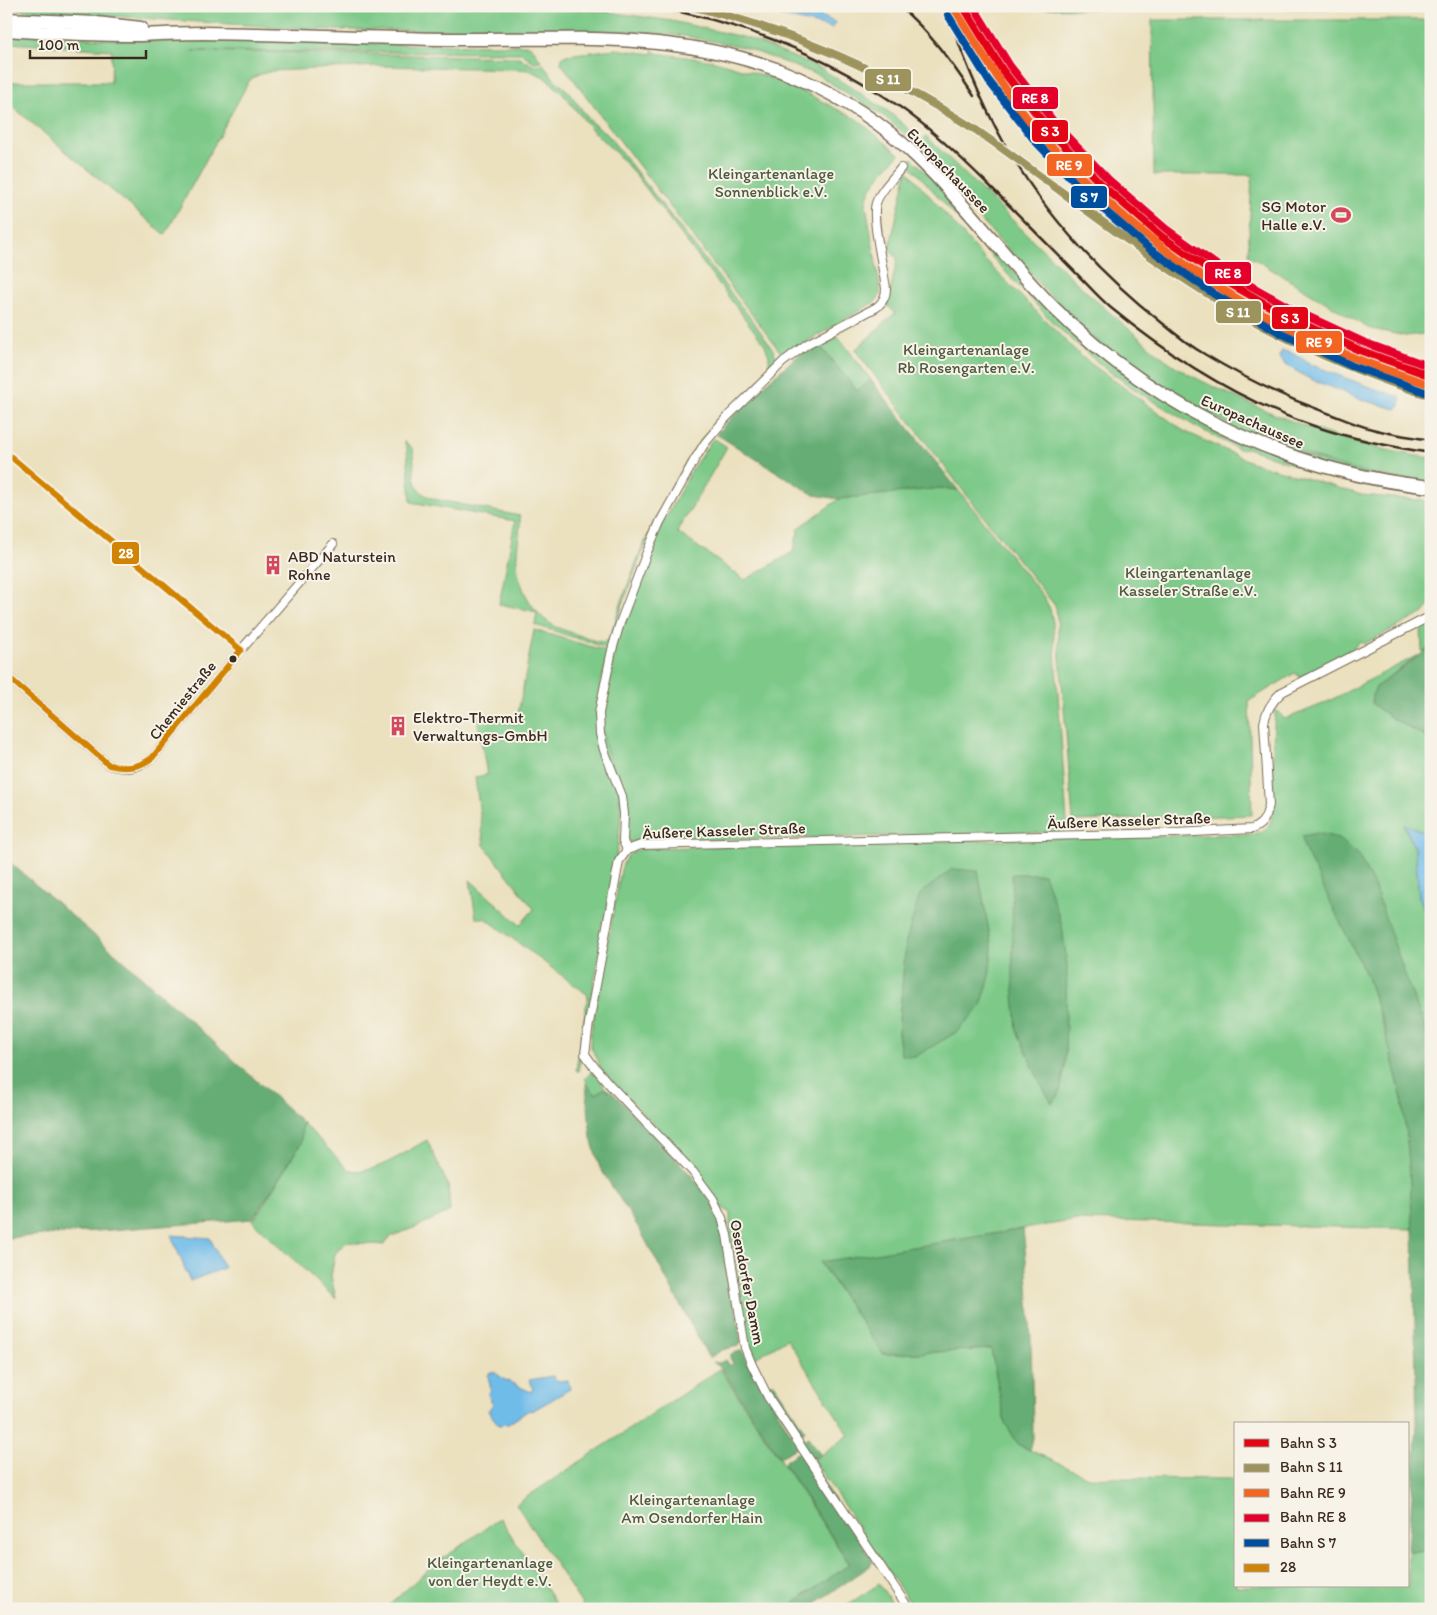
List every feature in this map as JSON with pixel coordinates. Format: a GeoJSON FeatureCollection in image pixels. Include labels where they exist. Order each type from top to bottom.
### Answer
{"type":"FeatureCollection","features":[{"type":"Feature","properties":{"kind":"main road","name":"Europachaussee"},"geometry":{"type":"LineString","coordinates":[[6,19],[112,24],[170,34]]}},
{"type":"Feature","properties":{"kind":"main road","name":"Europachaussee"},"geometry":{"type":"LineString","coordinates":[[6,30],[137,35],[649,42],[737,56],[779,70],[820,88],[840,99],[894,136],[939,179],[1035,288],[1069,322],[1102,351],[1160,393],[1224,429],[1286,455],[1355,475],[1431,488]]}},
{"type":"Feature","properties":{"kind":"street","name":"Äußere Kasseler Straße"},"geometry":{"type":"LineString","coordinates":[[901,168],[880,194],[875,205],[875,219],[886,289],[886,296],[882,303],[807,344],[783,362],[726,418],[695,459],[660,522],[647,552],[617,632],[599,713],[600,734],[604,750],[622,796],[624,814],[623,842],[627,850],[641,845],[1176,833],[1252,829],[1262,824],[1267,815],[1269,805],[1264,723],[1267,710],[1277,696],[1431,616]]}},
{"type":"Feature","properties":{"kind":"street","name":"Chemiestraße"},"geometry":{"type":"LineString","coordinates":[[6,675],[109,765],[123,769],[142,766],[152,758],[240,650],[333,544]]}},
{"type":"Feature","properties":{"kind":"street","name":"Osendorfer Damm"},"geometry":{"type":"LineString","coordinates":[[627,850],[619,861],[585,1054],[609,1084],[693,1172],[712,1199],[722,1218],[727,1235],[742,1336],[752,1364],[768,1398],[909,1609]]}},
{"type":"Feature","properties":{"kind":"green space"},"geometry":{"type":"Polygon","coordinates":[[[6,6],[535,6],[608,12],[672,21],[747,38],[822,69],[889,112],[918,137],[915,142],[885,117],[818,75],[743,47],[685,36],[626,31],[335,30],[6,9],[6,6]]]}},
{"type":"Feature","properties":{"kind":"green space"},"geometry":{"type":"Polygon","coordinates":[[[1026,6],[1395,6],[1396,9],[1079,9],[1031,8],[1026,6]]]}},
{"type":"Feature","properties":{"kind":"green space","name":"SG Motor Halle e.V."},"geometry":{"type":"Polygon","coordinates":[[[1152,20],[1431,20],[1431,333],[1405,336],[1368,328],[1248,255],[1252,175],[1154,175],[1152,20]]]}},
{"type":"Feature","properties":{"kind":"green space"},"geometry":{"type":"Polygon","coordinates":[[[16,36],[175,42],[240,40],[375,44],[529,45],[541,61],[534,62],[521,53],[193,51],[519,57],[532,65],[543,64],[555,80],[568,91],[592,123],[607,134],[755,324],[774,351],[777,360],[770,372],[752,388],[769,367],[769,356],[765,345],[636,175],[593,131],[563,94],[546,78],[529,70],[379,66],[272,71],[258,75],[249,81],[165,235],[6,101],[6,82],[111,82],[112,50],[9,43],[16,36]]]}},
{"type":"Feature","properties":{"kind":"green space","name":"Kleingartenanlage Sonnenblick e.V."},"geometry":{"type":"Polygon","coordinates":[[[615,49],[653,54],[652,49],[656,53],[715,61],[768,77],[804,92],[858,120],[899,154],[874,184],[867,198],[866,205],[880,287],[880,295],[876,301],[805,343],[785,358],[561,63],[562,58],[566,55],[615,49]]]}},
{"type":"Feature","properties":{"kind":"green space"},"geometry":{"type":"Polygon","coordinates":[[[926,136],[1083,289],[1128,329],[1170,362],[1212,386],[1300,424],[1378,448],[1431,458],[1431,484],[1352,470],[1245,434],[1143,377],[1072,320],[917,150],[926,136]]]}},
{"type":"Feature","properties":{"kind":"green space"},"geometry":{"type":"Polygon","coordinates":[[[912,158],[1032,291],[1218,431],[1431,492],[1431,496],[1365,486],[1319,474],[1248,448],[1238,449],[1193,425],[1137,391],[1102,366],[1056,326],[910,165],[912,158]]]}},
{"type":"Feature","properties":{"kind":"green space","name":"Kleingartenanlage Kasseler Straße e.V."},"geometry":{"type":"Polygon","coordinates":[[[908,171],[985,260],[1083,358],[1184,431],[1251,462],[1362,495],[1428,501],[1431,517],[1431,604],[1424,613],[1364,644],[1360,641],[1352,650],[1300,677],[1295,673],[1249,701],[1252,815],[1073,821],[1056,607],[961,488],[855,350],[895,313],[887,305],[897,258],[889,250],[908,171]]]}},
{"type":"Feature","properties":{"kind":"green space"},"geometry":{"type":"Polygon","coordinates":[[[838,336],[871,380],[857,391],[822,348],[838,336]]]}},
{"type":"Feature","properties":{"kind":"green space"},"geometry":{"type":"Polygon","coordinates":[[[814,343],[818,344],[857,391],[871,380],[958,490],[941,488],[839,499],[814,495],[716,434],[763,386],[814,343]]]}},
{"type":"Feature","properties":{"kind":"green space"},"geometry":{"type":"Polygon","coordinates":[[[746,394],[710,432],[693,455],[663,507],[638,562],[610,646],[607,648],[535,625],[537,612],[560,629],[595,641],[602,642],[609,639],[628,583],[650,531],[689,458],[709,430],[746,394]]]}},
{"type":"Feature","properties":{"kind":"green space"},"geometry":{"type":"Polygon","coordinates":[[[715,439],[727,447],[677,532],[745,580],[793,552],[799,528],[839,499],[941,488],[958,490],[1044,597],[1050,609],[1053,622],[1067,822],[1064,830],[1061,832],[630,842],[626,840],[626,818],[605,745],[601,716],[617,640],[661,526],[693,468],[712,440],[715,439]]]}},
{"type":"Feature","properties":{"kind":"green space"},"geometry":{"type":"Polygon","coordinates":[[[404,441],[413,449],[414,478],[416,485],[425,495],[434,499],[520,516],[517,556],[518,571],[527,597],[537,612],[499,604],[515,521],[411,502],[407,449],[404,441]]]}},
{"type":"Feature","properties":{"kind":"green space"},"geometry":{"type":"Polygon","coordinates":[[[1431,619],[1431,647],[1422,652],[1421,626],[1431,619]]]}},
{"type":"Feature","properties":{"kind":"green space"},"geometry":{"type":"Polygon","coordinates":[[[534,630],[606,651],[608,654],[596,713],[619,791],[621,812],[619,838],[603,935],[578,1072],[576,1070],[588,995],[485,918],[476,918],[470,880],[520,925],[534,909],[484,845],[475,777],[487,775],[477,717],[516,724],[534,630]]]}},
{"type":"Feature","properties":{"kind":"green space"},"geometry":{"type":"Polygon","coordinates":[[[1431,647],[1431,740],[1390,717],[1372,704],[1372,696],[1376,687],[1431,647]]]}},
{"type":"Feature","properties":{"kind":"green space"},"geometry":{"type":"Polygon","coordinates":[[[1418,655],[1376,687],[1372,696],[1373,704],[1390,717],[1431,740],[1431,835],[1404,825],[1415,849],[1419,896],[1431,926],[1431,1037],[1428,1034],[1410,989],[1367,977],[1391,1052],[1402,1099],[1408,1147],[1413,1229],[1077,1220],[820,1263],[883,1354],[991,1349],[1005,1423],[1019,1445],[1088,1477],[1234,1480],[1234,1588],[1410,1588],[1410,1551],[1431,1551],[1431,1609],[914,1609],[813,1460],[849,1435],[787,1339],[752,1360],[745,1335],[735,1256],[730,1234],[730,1212],[720,1207],[696,1170],[601,1069],[590,1045],[623,864],[628,855],[635,851],[652,848],[1254,834],[1269,826],[1273,812],[1275,709],[1285,719],[1323,704],[1418,655]],[[978,872],[906,941],[898,1033],[901,1055],[992,948],[978,872]]]}},
{"type":"Feature","properties":{"kind":"green space"},"geometry":{"type":"Polygon","coordinates":[[[1317,833],[1338,838],[1358,854],[1375,888],[1410,989],[1428,1034],[1431,1037],[1431,1551],[1410,1551],[1410,1523],[1417,1425],[1413,1229],[1408,1152],[1402,1099],[1383,1023],[1367,977],[1304,848],[1302,836],[1317,833]]]}},
{"type":"Feature","properties":{"kind":"green space"},"geometry":{"type":"Polygon","coordinates":[[[6,859],[123,960],[302,1122],[301,1143],[253,1219],[6,1238],[6,859]]]}},
{"type":"Feature","properties":{"kind":"green space"},"geometry":{"type":"Polygon","coordinates":[[[952,869],[978,871],[992,948],[989,980],[981,1006],[958,1031],[915,1057],[901,1055],[898,1033],[906,941],[920,894],[952,869]]]}},
{"type":"Feature","properties":{"kind":"green space"},"geometry":{"type":"Polygon","coordinates":[[[1012,874],[1044,874],[1062,925],[1067,966],[1065,1068],[1059,1096],[1052,1103],[1041,1085],[1017,1031],[1013,981],[1012,874]]]}},
{"type":"Feature","properties":{"kind":"green space"},"geometry":{"type":"Polygon","coordinates":[[[590,1073],[596,1074],[605,1088],[596,1094],[586,1084],[587,1081],[585,1079],[590,1073]]]}},
{"type":"Feature","properties":{"kind":"green space"},"geometry":{"type":"Polygon","coordinates":[[[586,1084],[596,1094],[605,1088],[613,1093],[691,1175],[714,1207],[722,1225],[727,1245],[741,1344],[738,1346],[722,1350],[709,1358],[640,1230],[600,1168],[591,1138],[586,1084]]]}},
{"type":"Feature","properties":{"kind":"green space"},"geometry":{"type":"Polygon","coordinates":[[[302,1122],[348,1169],[357,1171],[378,1167],[427,1140],[448,1185],[450,1211],[390,1237],[384,1245],[346,1242],[335,1254],[331,1276],[336,1299],[253,1222],[301,1143],[302,1122]]]}},
{"type":"Feature","properties":{"kind":"green space"},"geometry":{"type":"Polygon","coordinates":[[[1023,1229],[1032,1360],[1033,1438],[1030,1450],[1019,1445],[1005,1423],[991,1349],[883,1354],[820,1262],[1023,1229]]]}},
{"type":"Feature","properties":{"kind":"green space"},"geometry":{"type":"Polygon","coordinates":[[[742,1351],[798,1446],[780,1458],[721,1368],[713,1362],[719,1363],[726,1360],[730,1366],[733,1363],[730,1358],[731,1354],[742,1351]]]}},
{"type":"Feature","properties":{"kind":"green space","name":"Kleingartenanlage Am Osendorfer Hain"},"geometry":{"type":"Polygon","coordinates":[[[720,1369],[850,1565],[785,1609],[585,1609],[516,1504],[720,1369]]]}},
{"type":"Feature","properties":{"kind":"green space"},"geometry":{"type":"Polygon","coordinates":[[[773,1382],[805,1431],[800,1434],[795,1434],[767,1391],[768,1385],[773,1382]]]}},
{"type":"Feature","properties":{"kind":"green space"},"geometry":{"type":"Polygon","coordinates":[[[808,1437],[820,1454],[812,1459],[802,1444],[803,1440],[808,1437]]]}},
{"type":"Feature","properties":{"kind":"green space"},"geometry":{"type":"Polygon","coordinates":[[[799,1452],[804,1453],[873,1561],[870,1566],[807,1609],[785,1609],[850,1564],[784,1464],[786,1460],[799,1452]]]}},
{"type":"Feature","properties":{"kind":"green space","name":"Kleingartenanlage von der Heydt e.V."},"geometry":{"type":"Polygon","coordinates":[[[500,1518],[559,1609],[385,1609],[432,1566],[500,1518]]]}},
{"type":"Feature","properties":{"kind":"green space"},"geometry":{"type":"Polygon","coordinates":[[[879,1584],[896,1609],[841,1609],[879,1584]]]}},
{"type":"Feature","properties":{"kind":"water"},"geometry":{"type":"Polygon","coordinates":[[[763,6],[813,6],[815,13],[836,23],[832,28],[781,16],[763,6]]]}},
{"type":"Feature","properties":{"kind":"water"},"geometry":{"type":"Polygon","coordinates":[[[1282,351],[1295,355],[1335,374],[1400,397],[1400,406],[1396,409],[1363,400],[1308,378],[1286,365],[1279,357],[1282,351]]]}},
{"type":"Feature","properties":{"kind":"water"},"geometry":{"type":"Polygon","coordinates":[[[1404,824],[1431,835],[1431,926],[1419,896],[1415,849],[1404,824]]]}},
{"type":"Feature","properties":{"kind":"water"},"geometry":{"type":"Polygon","coordinates":[[[171,1235],[210,1238],[224,1268],[190,1281],[171,1235]]]}},
{"type":"Feature","properties":{"kind":"water"},"geometry":{"type":"Polygon","coordinates":[[[490,1372],[495,1372],[503,1379],[531,1392],[533,1388],[529,1380],[553,1376],[558,1381],[568,1380],[570,1389],[532,1411],[529,1410],[508,1424],[499,1425],[488,1411],[493,1404],[488,1395],[491,1390],[488,1376],[490,1372]]]}},
{"type":"Feature","properties":{"kind":"railway"},"geometry":{"type":"LineString","coordinates":[[650,6],[717,21],[781,43],[842,71],[900,107],[936,135],[969,166],[1111,308],[1158,344],[1233,391],[1286,416],[1314,426],[1372,442],[1431,453]]}},
{"type":"Feature","properties":{"kind":"railway"},"geometry":{"type":"LineString","coordinates":[[899,6],[921,26],[940,48],[974,96]]}},
{"type":"Feature","properties":{"kind":"railway"},"geometry":{"type":"LineString","coordinates":[[945,6],[979,92],[994,125],[1018,167],[1035,192],[1073,239],[1138,303],[1194,348],[1235,372],[1264,386],[1360,426],[1431,440]]}},
{"type":"Feature","properties":{"kind":"transit line"},"geometry":{"type":"LineString","coordinates":[[691,6],[768,28],[839,56],[873,72],[976,130],[1149,255],[1234,310],[1316,352],[1373,376],[1431,396]]}},
{"type":"Feature","properties":{"kind":"transit line"},"geometry":{"type":"LineString","coordinates":[[963,6],[1003,71],[1050,131],[1103,186],[1161,236],[1224,280],[1290,318],[1359,350],[1431,376]]}},
{"type":"Feature","properties":{"kind":"transit line"},"geometry":{"type":"LineString","coordinates":[[973,6],[1010,66],[1057,126],[1109,180],[1166,229],[1228,273],[1294,310],[1363,342],[1431,367]]}},
{"type":"Feature","properties":{"kind":"transit line"},"geometry":{"type":"LineString","coordinates":[[956,11],[997,76],[1031,123],[1077,173],[1149,237],[1228,293],[1270,318],[1313,340],[1357,359],[1428,384]]}},
{"type":"Feature","properties":{"kind":"transit line"},"geometry":{"type":"LineString","coordinates":[[948,15],[988,80],[1036,142],[1090,198],[1150,249],[1214,294],[1281,333],[1352,366],[1425,392]]}},
{"type":"Feature","properties":{"kind":"transit line","name":"28"},"geometry":{"type":"LineString","coordinates":[[10,456],[241,650]]}},
{"type":"Feature","properties":{"kind":"transit line","name":"28"},"geometry":{"type":"LineString","coordinates":[[6,675],[109,765],[132,767],[152,758],[241,650]]}},
{"type":"Feature","properties":{"kind":"place","name":"SG Motor Halle e.V."},"geometry":{"type":"Point","coordinates":[1341,215]}},
{"type":"Feature","properties":{"kind":"place","name":"ABD Naturstein Rohne"},"geometry":{"type":"Point","coordinates":[273,565]}},
{"type":"Feature","properties":{"kind":"place","name":"Elektro-Thermit Verwaltungs-GmbH"},"geometry":{"type":"Point","coordinates":[398,726]}},
{"type":"Feature","properties":{"kind":"park label","name":"Kleingartenanlage Rb Rosengarten e.V."},"geometry":{"type":"Point","coordinates":[966,358]}}]}
